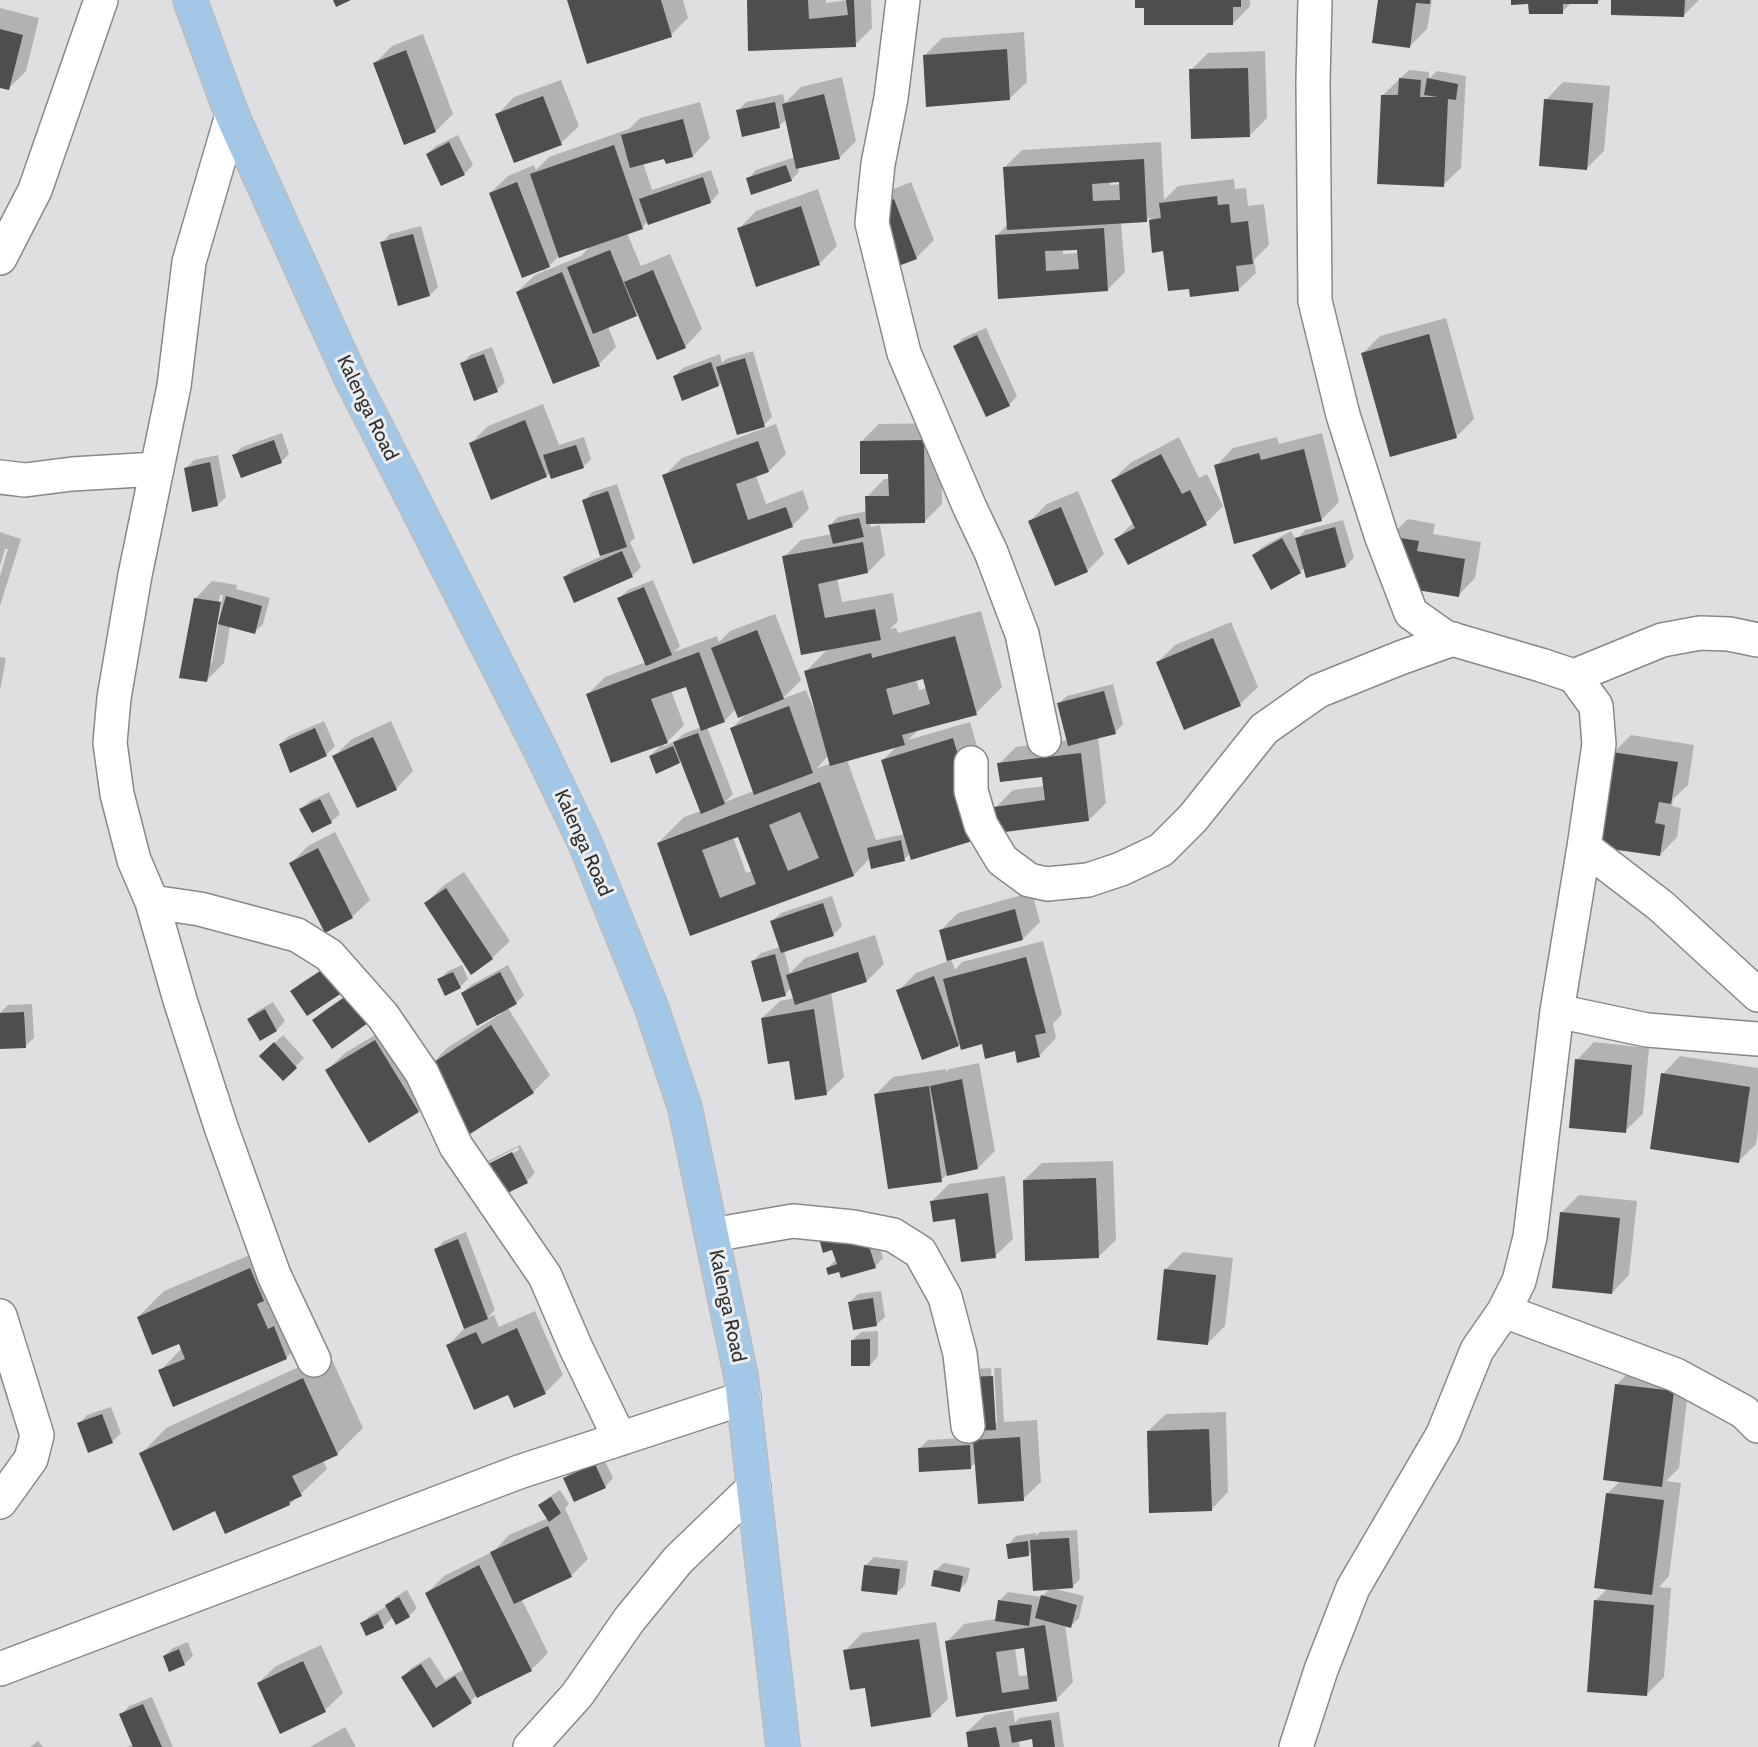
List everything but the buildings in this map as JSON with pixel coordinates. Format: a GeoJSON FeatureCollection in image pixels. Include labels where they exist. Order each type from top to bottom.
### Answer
{"type":"FeatureCollection","features":[{"type":"Feature","properties":{"kind":"main road","name":"Kalenga Road"},"geometry":{"type":"LineString","coordinates":[[190,0],[232,115],[350,376],[538,745],[585,843],[652,1009],[685,1108],[741,1376],[783,1747]]}},
{"type":"Feature","properties":{"kind":"street"},"geometry":{"type":"LineString","coordinates":[[0,258],[35,190],[101,0]]}},
{"type":"Feature","properties":{"kind":"street"},"geometry":{"type":"LineString","coordinates":[[903,0],[891,98],[878,164],[872,224],[904,353],[991,552],[1022,634],[1044,740]]}},
{"type":"Feature","properties":{"kind":"street"},"geometry":{"type":"LineString","coordinates":[[1296,1747],[1353,1588],[1443,1434],[1477,1350],[1504,1311],[1519,1281],[1530,1237],[1557,1011],[1599,744],[1596,706],[1574,676],[1445,637],[1411,613],[1381,536],[1346,426],[1315,301],[1313,81],[1315,0]]}},
{"type":"Feature","properties":{"kind":"street"},"geometry":{"type":"LineString","coordinates":[[232,115],[189,262],[174,386],[135,575],[114,698],[110,743],[117,794],[134,860],[152,902],[180,1000],[221,1127],[274,1275],[314,1360]]}},
{"type":"Feature","properties":{"kind":"street"},"geometry":{"type":"LineString","coordinates":[[0,477],[25,480],[72,474],[157,469]]}},
{"type":"Feature","properties":{"kind":"street"},"geometry":{"type":"LineString","coordinates":[[1574,676],[1662,640],[1700,633],[1729,634],[1758,640]]}},
{"type":"Feature","properties":{"kind":"street"},"geometry":{"type":"LineString","coordinates":[[971,763],[971,791],[981,825],[1002,860],[1029,880],[1047,884],[1088,880],[1122,869],[1161,850],[1193,818],[1264,729],[1317,691],[1453,639]]}},
{"type":"Feature","properties":{"kind":"street"},"geometry":{"type":"LineString","coordinates":[[1584,847],[1661,906],[1758,995]]}},
{"type":"Feature","properties":{"kind":"street"},"geometry":{"type":"LineString","coordinates":[[152,902],[200,909],[297,934],[329,955],[383,1016],[422,1073],[456,1146],[545,1276],[576,1348],[620,1439]]}},
{"type":"Feature","properties":{"kind":"street"},"geometry":{"type":"LineString","coordinates":[[1557,1011],[1647,1030],[1758,1039]]}},
{"type":"Feature","properties":{"kind":"street"},"geometry":{"type":"LineString","coordinates":[[712,1235],[793,1221],[853,1227],[893,1235],[920,1252],[945,1297],[960,1354],[968,1426]]}},
{"type":"Feature","properties":{"kind":"street"},"geometry":{"type":"LineString","coordinates":[[1504,1311],[1676,1375],[1744,1412],[1758,1426]]}},
{"type":"Feature","properties":{"kind":"street"},"geometry":{"type":"LineString","coordinates":[[0,1316],[37,1434],[31,1459],[0,1502]]}},
{"type":"Feature","properties":{"kind":"street"},"geometry":{"type":"LineString","coordinates":[[0,1669],[519,1472],[744,1398]]}},
{"type":"Feature","properties":{"kind":"street"},"geometry":{"type":"LineString","coordinates":[[530,1747],[577,1695],[630,1620],[678,1560],[754,1487]]}}]}
